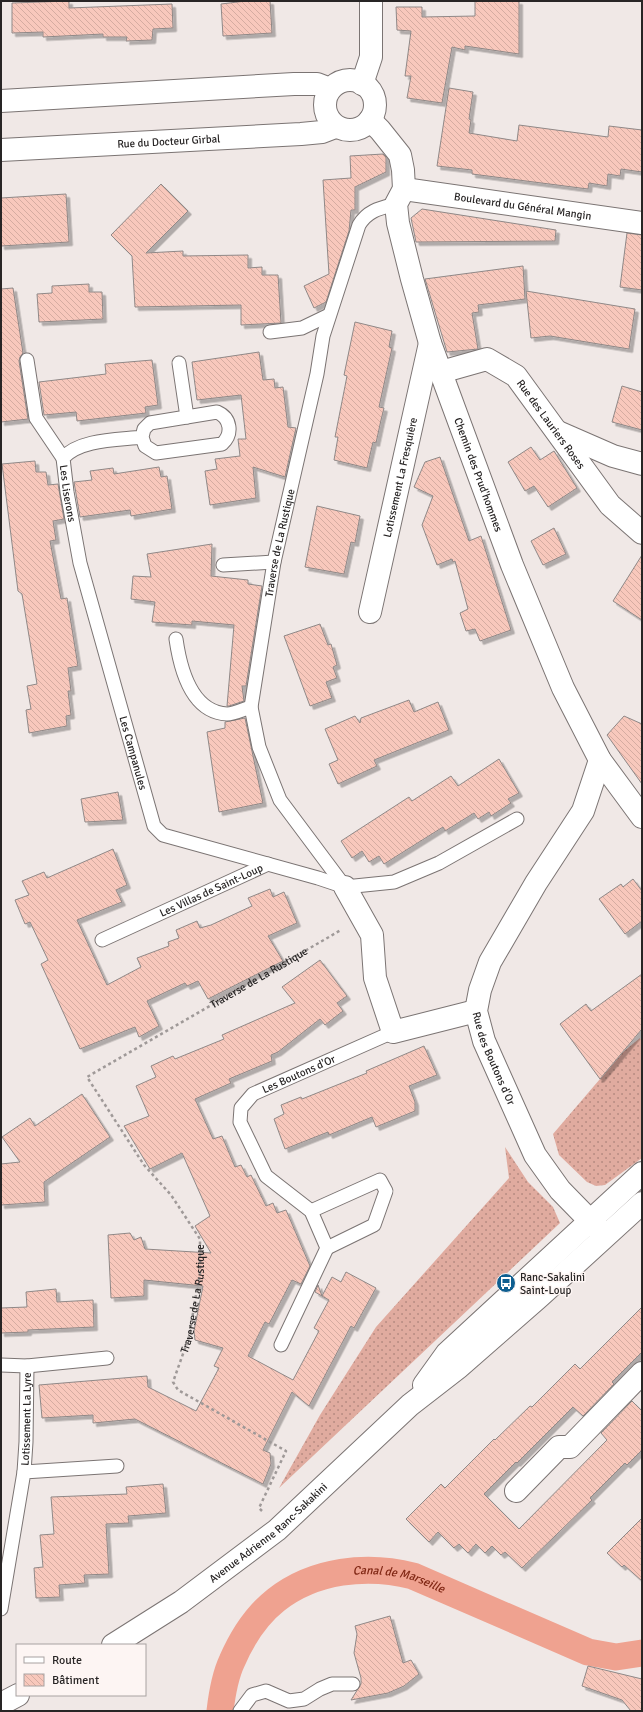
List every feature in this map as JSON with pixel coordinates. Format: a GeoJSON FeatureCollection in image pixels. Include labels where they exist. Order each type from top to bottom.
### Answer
{"type":"FeatureCollection","features":[{"type":"Feature","properties":{"kind":"street"},"geometry":{"type":"LineString","coordinates":[[362,84],[371,57],[370,1]]}},
{"type":"Feature","properties":{"kind":"street"},"geometry":{"type":"LineString","coordinates":[[335,127],[326,116],[324,102],[330,89],[345,80],[362,84],[369,89],[374,100],[374,113],[370,120]]}},
{"type":"Feature","properties":{"kind":"street"},"geometry":{"type":"LineString","coordinates":[[1,101],[294,84],[317,84],[330,89]]}},
{"type":"Feature","properties":{"kind":"street","name":"Rue du Docteur Girbal"},"geometry":{"type":"LineString","coordinates":[[1,150],[301,134],[322,132],[335,127],[350,131],[364,126],[370,120]]}},
{"type":"Feature","properties":{"kind":"street","name":"Chemin des Prud'hommes"},"geometry":{"type":"LineString","coordinates":[[370,120],[400,155],[403,170],[398,223],[430,343],[512,565],[563,688],[600,760],[642,816]]}},
{"type":"Feature","properties":{"kind":"street","name":"Boulevard du Général Mangin"},"geometry":{"type":"LineString","coordinates":[[400,196],[642,223]]}},
{"type":"Feature","properties":{"kind":"street","name":"Lotissement La Fresquière"},"geometry":{"type":"LineString","coordinates":[[370,612],[430,343]]}},
{"type":"Feature","properties":{"kind":"street","name":"Rue des Lauriers Roses"},"geometry":{"type":"LineString","coordinates":[[440,372],[487,358],[516,376],[610,504],[642,533]]}},
{"type":"Feature","properties":{"kind":"street"},"geometry":{"type":"LineString","coordinates":[[557,432],[613,456],[642,464]]}},
{"type":"Feature","properties":{"kind":"street","name":"Rue des Boutons d'Or"},"geometry":{"type":"LineString","coordinates":[[600,760],[583,811],[536,883],[490,962],[480,990],[476,1011],[484,1041],[534,1155],[560,1190],[605,1237]]}},
{"type":"Feature","properties":{"kind":"street"},"geometry":{"type":"LineString","coordinates":[[345,887],[372,935],[375,978],[392,1032],[476,1011]]}},
{"type":"Feature","properties":{"kind":"street","name":"Avenue Adrienne Ranc-Sakakini"},"geometry":{"type":"LineString","coordinates":[[410,1405],[447,1353],[642,1173]]}},
{"type":"Feature","properties":{"kind":"street","name":"Avenue Adrienne Ranc-Sakakini"},"geometry":{"type":"LineString","coordinates":[[115,1644],[181,1602],[277,1530],[410,1405],[458,1367],[642,1203]]}},
{"type":"Feature","properties":{"kind":"street"},"geometry":{"type":"LineString","coordinates":[[516,1491],[559,1447],[570,1447],[642,1373]]}},
{"type":"Feature","properties":{"kind":"street"},"geometry":{"type":"LineString","coordinates":[[1,1704],[16,1696]]}},
{"type":"Feature","properties":{"kind":"lane","name":"Traverse de La Rustique"},"geometry":{"type":"LineString","coordinates":[[345,887],[280,800],[259,747],[251,707],[274,562],[329,315],[359,225],[364,216],[400,196]]}},
{"type":"Feature","properties":{"kind":"lane"},"geometry":{"type":"LineString","coordinates":[[270,332],[302,328],[329,315]]}},
{"type":"Feature","properties":{"kind":"lane"},"geometry":{"type":"LineString","coordinates":[[27,360],[36,418],[64,458]]}},
{"type":"Feature","properties":{"kind":"lane"},"geometry":{"type":"LineString","coordinates":[[179,363],[187,417]]}},
{"type":"Feature","properties":{"kind":"lane"},"geometry":{"type":"LineString","coordinates":[[217,412],[224,415],[228,421],[230,433],[227,440],[222,444],[156,453],[145,446],[142,437],[144,429],[150,423],[217,412]]}},
{"type":"Feature","properties":{"kind":"lane","name":"Les Liserons"},"geometry":{"type":"LineString","coordinates":[[80,563],[67,492],[64,458],[69,452],[89,444],[142,437]]}},
{"type":"Feature","properties":{"kind":"lane"},"geometry":{"type":"LineString","coordinates":[[223,565],[274,562]]}},
{"type":"Feature","properties":{"kind":"lane","name":"Les Campanules"},"geometry":{"type":"LineString","coordinates":[[80,563],[154,826],[163,835],[268,864]]}},
{"type":"Feature","properties":{"kind":"lane"},"geometry":{"type":"LineString","coordinates":[[176,639],[178,658],[192,694],[212,709],[228,714],[251,707]]}},
{"type":"Feature","properties":{"kind":"lane"},"geometry":{"type":"LineString","coordinates":[[345,887],[394,882],[439,863],[517,819]]}},
{"type":"Feature","properties":{"kind":"lane","name":"Les Villas de Saint-Loup"},"geometry":{"type":"LineString","coordinates":[[102,940],[268,864],[345,887]]}},
{"type":"Feature","properties":{"kind":"lane","name":"Les Boutons d'Or"},"geometry":{"type":"LineString","coordinates":[[327,1248],[311,1211],[266,1176],[240,1122],[241,1108],[253,1094],[392,1032]]}},
{"type":"Feature","properties":{"kind":"lane"},"geometry":{"type":"LineString","coordinates":[[281,1345],[327,1248],[374,1225],[386,1191],[380,1180],[311,1211]]}},
{"type":"Feature","properties":{"kind":"lane"},"geometry":{"type":"LineString","coordinates":[[1,1365],[27,1366],[107,1358]]}},
{"type":"Feature","properties":{"kind":"lane","name":"Lotissement La Lyre"},"geometry":{"type":"LineString","coordinates":[[1,1609],[24,1472],[27,1366]]}},
{"type":"Feature","properties":{"kind":"lane","name":"Lotissement La Lyre"},"geometry":{"type":"LineString","coordinates":[[24,1472],[117,1466]]}},
{"type":"Feature","properties":{"kind":"lane"},"geometry":{"type":"LineString","coordinates":[[240,1711],[252,1695],[266,1691],[289,1701],[304,1699],[320,1689],[332,1684],[353,1684]]}},
{"type":"Feature","properties":{"kind":"path","name":"Traverse de La Rustique"},"geometry":{"type":"LineString","coordinates":[[277,1530],[259,1508],[286,1451],[178,1390],[174,1382],[189,1337],[200,1275],[200,1239],[171,1195],[144,1165],[88,1077],[361,917]]}},
{"type":"Feature","properties":{"kind":"shaded area"},"geometry":{"type":"Polygon","coordinates":[[[640,1038],[642,1041],[642,1158],[605,1185],[596,1186],[587,1182],[559,1155],[553,1134],[623,1052],[640,1038]]]}},
{"type":"Feature","properties":{"kind":"shaded area"},"geometry":{"type":"Polygon","coordinates":[[[505,1147],[528,1182],[553,1207],[560,1223],[279,1488],[320,1415],[376,1327],[509,1178],[505,1147]]]}},
{"type":"Feature","properties":{"kind":"building"},"geometry":{"type":"Polygon","coordinates":[[[69,1],[69,8],[172,4],[173,28],[153,29],[152,40],[126,41],[127,37],[103,37],[103,34],[43,37],[43,32],[12,33],[12,3],[69,1]]]}},
{"type":"Feature","properties":{"kind":"building"},"geometry":{"type":"Polygon","coordinates":[[[246,1],[270,1],[272,33],[223,36],[221,4],[246,1]]]}},
{"type":"Feature","properties":{"kind":"building"},"geometry":{"type":"Polygon","coordinates":[[[475,1],[519,1],[519,54],[465,46],[465,50],[452,47],[442,103],[407,98],[411,76],[405,76],[411,31],[397,30],[396,7],[422,7],[422,17],[475,16],[475,1]]]}},
{"type":"Feature","properties":{"kind":"building"},"geometry":{"type":"Polygon","coordinates":[[[449,88],[473,92],[469,119],[471,120],[469,133],[517,141],[519,125],[608,137],[609,126],[642,130],[642,172],[621,169],[620,176],[608,174],[607,186],[589,183],[588,189],[472,174],[472,170],[437,166],[449,88]]]}},
{"type":"Feature","properties":{"kind":"building"},"geometry":{"type":"Polygon","coordinates":[[[383,154],[386,157],[386,172],[355,187],[355,210],[351,210],[349,231],[326,302],[314,308],[304,286],[329,274],[323,180],[351,178],[350,156],[383,154]]]}},
{"type":"Feature","properties":{"kind":"building"},"geometry":{"type":"Polygon","coordinates":[[[161,184],[188,211],[146,253],[183,251],[183,256],[248,255],[248,268],[262,267],[262,275],[278,275],[281,323],[241,325],[241,305],[135,307],[132,256],[111,235],[161,184]]]}},
{"type":"Feature","properties":{"kind":"building"},"geometry":{"type":"Polygon","coordinates":[[[66,194],[69,242],[1,246],[1,198],[66,194]]]}},
{"type":"Feature","properties":{"kind":"building"},"geometry":{"type":"Polygon","coordinates":[[[422,209],[556,230],[555,241],[416,242],[411,218],[422,209]]]}},
{"type":"Feature","properties":{"kind":"building"},"geometry":{"type":"Polygon","coordinates":[[[627,233],[642,235],[642,290],[620,287],[627,233]]]}},
{"type":"Feature","properties":{"kind":"building"},"geometry":{"type":"Polygon","coordinates":[[[523,266],[525,299],[478,305],[479,312],[472,313],[478,349],[447,352],[425,279],[523,266]]]}},
{"type":"Feature","properties":{"kind":"building"},"geometry":{"type":"Polygon","coordinates":[[[89,284],[89,292],[102,292],[103,319],[39,322],[37,294],[52,293],[52,286],[89,284]]]}},
{"type":"Feature","properties":{"kind":"building"},"geometry":{"type":"Polygon","coordinates":[[[13,288],[23,353],[19,361],[28,419],[1,422],[1,289],[13,288]]]}},
{"type":"Feature","properties":{"kind":"building"},"geometry":{"type":"Polygon","coordinates":[[[526,291],[635,309],[629,349],[550,336],[531,338],[526,291]]]}},
{"type":"Feature","properties":{"kind":"building"},"geometry":{"type":"Polygon","coordinates":[[[355,322],[392,331],[389,347],[392,348],[379,407],[384,408],[376,443],[373,442],[367,468],[334,460],[338,437],[335,437],[347,376],[344,375],[355,322]]]}},
{"type":"Feature","properties":{"kind":"building"},"geometry":{"type":"Polygon","coordinates":[[[259,352],[263,380],[274,379],[275,388],[283,387],[288,427],[296,428],[285,477],[253,467],[256,498],[210,505],[205,471],[217,469],[215,459],[240,456],[238,439],[246,439],[241,395],[197,400],[192,362],[259,352]]]}},
{"type":"Feature","properties":{"kind":"building"},"geometry":{"type":"Polygon","coordinates":[[[152,360],[158,405],[145,407],[146,413],[77,421],[76,412],[44,415],[39,382],[106,374],[105,364],[152,360]]]}},
{"type":"Feature","properties":{"kind":"building"},"geometry":{"type":"Polygon","coordinates":[[[622,386],[642,392],[642,430],[612,422],[622,386]]]}},
{"type":"Feature","properties":{"kind":"building"},"geometry":{"type":"Polygon","coordinates":[[[531,447],[540,460],[554,451],[577,488],[548,507],[534,486],[525,491],[508,462],[531,447]]]}},
{"type":"Feature","properties":{"kind":"building"},"geometry":{"type":"Polygon","coordinates":[[[440,457],[469,541],[481,536],[511,630],[480,641],[475,629],[466,631],[460,613],[468,609],[455,561],[453,562],[452,559],[437,565],[422,525],[433,496],[414,487],[425,462],[440,457]]]}},
{"type":"Feature","properties":{"kind":"building"},"geometry":{"type":"Polygon","coordinates":[[[35,461],[36,472],[46,472],[48,485],[58,484],[64,519],[53,521],[56,540],[50,541],[61,599],[67,598],[78,666],[68,668],[71,691],[68,691],[71,715],[66,716],[67,726],[29,733],[26,710],[31,709],[27,686],[37,684],[22,594],[18,591],[2,464],[35,461]]]}},
{"type":"Feature","properties":{"kind":"building"},"geometry":{"type":"Polygon","coordinates":[[[159,467],[161,477],[167,476],[172,509],[131,516],[130,510],[80,517],[74,482],[92,480],[90,471],[113,468],[114,474],[159,467]]]}},
{"type":"Feature","properties":{"kind":"building"},"geometry":{"type":"Polygon","coordinates":[[[317,506],[360,516],[355,543],[351,542],[344,574],[305,567],[317,506]]]}},
{"type":"Feature","properties":{"kind":"building"},"geometry":{"type":"Polygon","coordinates":[[[554,528],[566,554],[543,565],[531,541],[554,528]]]}},
{"type":"Feature","properties":{"kind":"building"},"geometry":{"type":"Polygon","coordinates":[[[212,544],[211,576],[248,580],[248,584],[262,586],[246,686],[242,686],[244,701],[229,706],[227,706],[234,625],[192,621],[192,625],[152,622],[155,602],[131,599],[133,576],[151,577],[147,554],[212,544]]]}},
{"type":"Feature","properties":{"kind":"building"},"geometry":{"type":"Polygon","coordinates":[[[642,555],[642,620],[613,601],[642,555]]]}},
{"type":"Feature","properties":{"kind":"building"},"geometry":{"type":"Polygon","coordinates":[[[320,624],[328,645],[331,644],[337,665],[333,667],[337,678],[326,682],[332,698],[310,706],[284,636],[320,624]]]}},
{"type":"Feature","properties":{"kind":"building"},"geometry":{"type":"Polygon","coordinates":[[[409,700],[414,712],[438,702],[449,730],[374,760],[377,766],[338,784],[329,764],[338,760],[325,729],[355,716],[360,723],[361,718],[409,700]]]}},
{"type":"Feature","properties":{"kind":"building"},"geometry":{"type":"Polygon","coordinates":[[[624,716],[642,724],[642,784],[607,735],[624,716]]]}},
{"type":"Feature","properties":{"kind":"building"},"geometry":{"type":"Polygon","coordinates":[[[245,718],[263,803],[219,812],[207,732],[225,728],[225,722],[245,718]]]}},
{"type":"Feature","properties":{"kind":"building"},"geometry":{"type":"Polygon","coordinates":[[[499,759],[519,793],[508,799],[511,803],[491,816],[489,812],[478,819],[474,813],[445,831],[443,827],[384,864],[379,856],[369,862],[362,851],[352,858],[341,841],[409,797],[412,801],[451,776],[458,786],[499,759]]]}},
{"type":"Feature","properties":{"kind":"building"},"geometry":{"type":"Polygon","coordinates":[[[118,792],[123,820],[85,822],[81,799],[118,792]]]}},
{"type":"Feature","properties":{"kind":"building"},"geometry":{"type":"Polygon","coordinates":[[[113,849],[127,885],[116,890],[122,902],[77,920],[107,985],[141,967],[137,958],[169,946],[168,942],[179,938],[176,930],[197,921],[200,928],[211,925],[252,906],[248,898],[270,889],[273,897],[284,892],[297,923],[268,936],[283,961],[208,999],[198,981],[187,986],[185,983],[147,1001],[159,1026],[139,1037],[135,1027],[80,1049],[41,964],[48,960],[30,922],[25,924],[15,900],[29,895],[22,881],[44,872],[47,878],[113,849]]]}},
{"type":"Feature","properties":{"kind":"building"},"geometry":{"type":"Polygon","coordinates":[[[633,879],[642,891],[642,921],[625,934],[599,899],[621,884],[623,887],[633,879]]]}},
{"type":"Feature","properties":{"kind":"building"},"geometry":{"type":"Polygon","coordinates":[[[320,960],[347,996],[337,1003],[343,1011],[325,1025],[320,1019],[278,1052],[271,1055],[272,1061],[229,1079],[231,1083],[195,1099],[213,1139],[222,1136],[235,1167],[241,1165],[247,1177],[251,1175],[266,1206],[273,1203],[277,1213],[286,1210],[310,1266],[301,1284],[292,1280],[269,1324],[265,1322],[248,1356],[293,1380],[319,1331],[314,1328],[329,1300],[322,1296],[332,1277],[341,1282],[346,1272],[376,1288],[354,1328],[351,1326],[309,1406],[292,1392],[263,1450],[270,1453],[271,1464],[263,1484],[135,1419],[93,1423],[93,1415],[42,1418],[39,1385],[147,1376],[148,1387],[196,1411],[219,1368],[214,1366],[223,1348],[195,1340],[194,1331],[203,1286],[144,1280],[144,1296],[111,1298],[108,1235],[130,1233],[134,1240],[141,1237],[145,1249],[211,1253],[195,1226],[210,1216],[182,1153],[150,1169],[124,1126],[149,1116],[136,1086],[156,1077],[151,1066],[173,1056],[175,1059],[224,1039],[222,1035],[295,1003],[282,987],[320,960]]]}},
{"type":"Feature","properties":{"kind":"building"},"geometry":{"type":"Polygon","coordinates":[[[642,974],[642,1029],[600,1079],[560,1024],[586,1004],[591,1011],[642,974]]]}},
{"type":"Feature","properties":{"kind":"building"},"geometry":{"type":"Polygon","coordinates":[[[424,1046],[437,1075],[409,1086],[415,1102],[415,1111],[376,1127],[372,1117],[329,1135],[328,1132],[285,1149],[274,1119],[284,1114],[281,1105],[301,1097],[302,1099],[367,1073],[366,1071],[424,1046]]]}},
{"type":"Feature","properties":{"kind":"building"},"geometry":{"type":"Polygon","coordinates":[[[82,1094],[110,1137],[44,1182],[45,1202],[1,1205],[1,1164],[20,1162],[2,1137],[30,1118],[35,1126],[82,1094]]]}},
{"type":"Feature","properties":{"kind":"building"},"geometry":{"type":"Polygon","coordinates":[[[318,1285],[322,1296],[315,1292],[318,1285]]]}},
{"type":"Feature","properties":{"kind":"building"},"geometry":{"type":"Polygon","coordinates":[[[56,1289],[57,1302],[93,1300],[94,1327],[28,1330],[28,1332],[1,1333],[1,1308],[27,1307],[26,1292],[56,1289]]]}},
{"type":"Feature","properties":{"kind":"building"},"geometry":{"type":"Polygon","coordinates":[[[642,1307],[642,1352],[612,1382],[614,1384],[583,1416],[573,1407],[484,1494],[519,1529],[607,1440],[601,1433],[632,1401],[642,1411],[642,1450],[627,1465],[625,1463],[590,1498],[592,1500],[522,1568],[505,1552],[501,1555],[492,1546],[485,1553],[476,1544],[468,1553],[459,1544],[454,1548],[438,1532],[429,1542],[406,1519],[441,1484],[445,1488],[494,1439],[495,1440],[530,1406],[532,1407],[575,1364],[580,1369],[642,1307]]]}},
{"type":"Feature","properties":{"kind":"building"},"geometry":{"type":"Polygon","coordinates":[[[163,1484],[166,1513],[128,1516],[129,1523],[106,1524],[109,1574],[84,1575],[85,1583],[59,1585],[60,1597],[36,1598],[34,1568],[43,1567],[40,1535],[54,1534],[51,1497],[127,1494],[126,1487],[163,1484]]]}},
{"type":"Feature","properties":{"kind":"building"},"geometry":{"type":"Polygon","coordinates":[[[642,1518],[642,1581],[624,1565],[622,1567],[607,1553],[642,1518]]]}},
{"type":"Feature","properties":{"kind":"building"},"geometry":{"type":"Polygon","coordinates":[[[390,1616],[403,1663],[411,1660],[419,1674],[404,1686],[388,1693],[351,1700],[361,1684],[361,1678],[354,1653],[357,1634],[355,1626],[390,1616]]]}},
{"type":"Feature","properties":{"kind":"building"},"geometry":{"type":"Polygon","coordinates":[[[588,1666],[642,1679],[642,1711],[631,1711],[622,1700],[582,1686],[588,1666]]]}},
{"type":"Feature","properties":{"kind":"waterway","name":"Canal de Marseille"},"geometry":{"type":"LineString","coordinates":[[220,1711],[227,1673],[240,1644],[256,1620],[269,1606],[291,1590],[307,1582],[342,1572],[378,1570],[413,1576],[588,1652],[616,1657],[642,1653]]}},
{"type":"Feature","properties":{"kind":"place","name":"Ranc-Sakalini Saint-Loup"},"geometry":{"type":"Point","coordinates":[506,1283]}}]}
